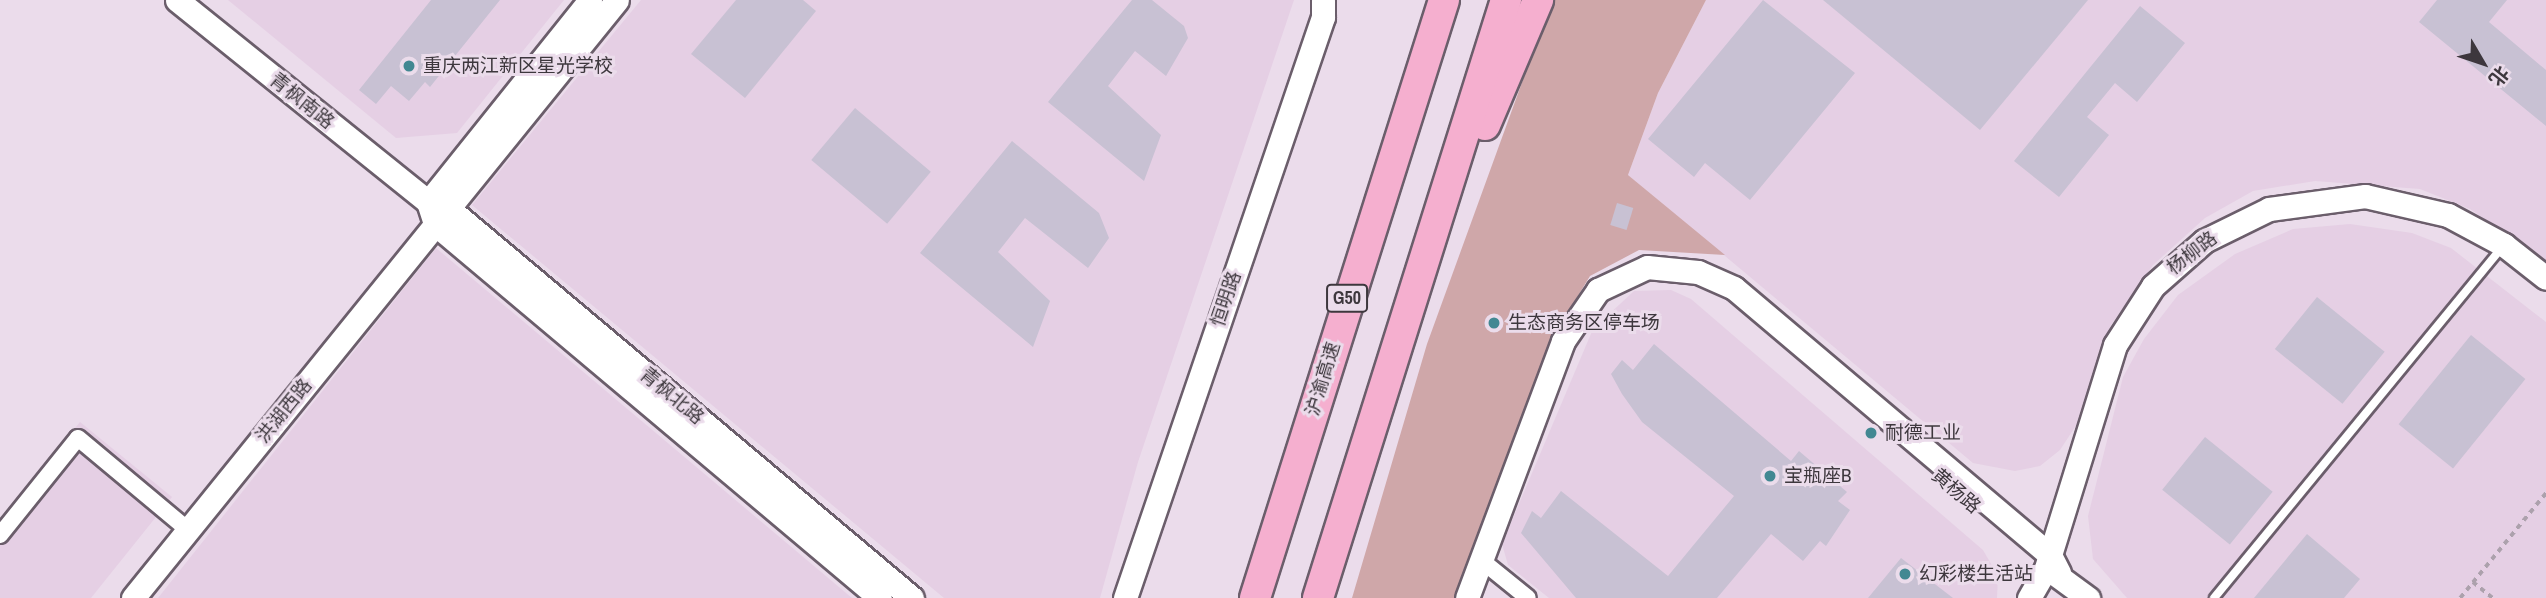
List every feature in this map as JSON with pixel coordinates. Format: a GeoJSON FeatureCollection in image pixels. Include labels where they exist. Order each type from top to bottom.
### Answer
{"type":"FeatureCollection","features":[{"type":"Feature","properties":{"kind":"highway"},"geometry":{"type":"LineString","coordinates":[[1362,251],[1423,0]]}},
{"type":"Feature","properties":{"kind":"highway","name":"沪渝高速"},"geometry":{"type":"LineString","coordinates":[[1255,598],[1362,251],[1444,0]]}},
{"type":"Feature","properties":{"kind":"highway"},"geometry":{"type":"LineString","coordinates":[[1318,598],[1506,0]]}},
{"type":"Feature","properties":{"kind":"highway"},"geometry":{"type":"LineString","coordinates":[[1421,276],[1538,0]]}},
{"type":"Feature","properties":{"kind":"street","name":"青枫南路"},"geometry":{"type":"LineString","coordinates":[[177,0],[437,212]]}},
{"type":"Feature","properties":{"kind":"street","name":"洪湖西路"},"geometry":{"type":"LineString","coordinates":[[133,598],[437,212],[590,0]]}},
{"type":"Feature","properties":{"kind":"street","name":"洪湖西路"},"geometry":{"type":"LineString","coordinates":[[437,212],[617,0]]}},
{"type":"Feature","properties":{"kind":"street","name":"恒明路"},"geometry":{"type":"LineString","coordinates":[[1125,598],[1323,17],[1322,0]]}},
{"type":"Feature","properties":{"kind":"street","name":"杨柳路"},"geometry":{"type":"LineString","coordinates":[[2046,598],[2052,565],[2127,351],[2164,295],[2213,252],[2270,223],[2334,209],[2416,217],[2500,250],[2546,278]]}},
{"type":"Feature","properties":{"kind":"street","name":"青枫北路"},"geometry":{"type":"LineString","coordinates":[[437,212],[880,598]]}},
{"type":"Feature","properties":{"kind":"street","name":"青枫北路"},"geometry":{"type":"LineString","coordinates":[[437,212],[912,598]]}},
{"type":"Feature","properties":{"kind":"street","name":"杨柳路"},"geometry":{"type":"LineString","coordinates":[[2500,250],[2546,295]]}},
{"type":"Feature","properties":{"kind":"street","name":"黄杨路"},"geometry":{"type":"LineString","coordinates":[[1481,560],[1578,314],[1620,274],[1647,267],[1698,272],[2052,565],[2088,598]]}},
{"type":"Feature","properties":{"kind":"street"},"geometry":{"type":"LineString","coordinates":[[0,535],[78,438],[188,530]]}},
{"type":"Feature","properties":{"kind":"street"},"geometry":{"type":"LineString","coordinates":[[1467,598],[1481,560],[1528,598]]}},
{"type":"Feature","properties":{"kind":"street","name":"杨柳路"},"geometry":{"type":"LineString","coordinates":[[2029,598],[2052,565]]}},
{"type":"Feature","properties":{"kind":"lane"},"geometry":{"type":"LineString","coordinates":[[2214,598],[2500,250]]}},
{"type":"Feature","properties":{"kind":"path"},"geometry":{"type":"LineString","coordinates":[[2460,598],[2546,493]]}},
{"type":"Feature","properties":{"kind":"path"},"geometry":{"type":"LineString","coordinates":[[2473,582],[2493,598]]}},
{"type":"Feature","properties":{"kind":"shaded area","name":"重庆两江新区星光学校"},"geometry":{"type":"Polygon","coordinates":[[[228,0],[564,0],[457,133],[396,138],[228,0]]]}},
{"type":"Feature","properties":{"kind":"shaded area"},"geometry":{"type":"Polygon","coordinates":[[[641,0],[1294,0],[1138,462],[1100,598],[944,598],[472,205],[641,0]]]}},
{"type":"Feature","properties":{"kind":"shaded area"},"geometry":{"type":"Polygon","coordinates":[[[1552,0],[1706,0],[1658,93],[1628,175],[1725,255],[1639,250],[1590,276],[1550,342],[1458,598],[1352,598],[1427,344],[1552,0]]]}},
{"type":"Feature","properties":{"kind":"shaded area"},"geometry":{"type":"Polygon","coordinates":[[[1706,0],[2546,0],[2546,262],[2470,209],[2420,189],[2315,181],[2253,191],[2205,218],[2153,265],[2111,325],[2077,424],[2060,450],[2040,466],[2015,471],[1973,463],[1628,175],[1658,93],[1706,0]]]}},
{"type":"Feature","properties":{"kind":"shaded area"},"geometry":{"type":"Polygon","coordinates":[[[2350,224],[2412,233],[2451,248],[2546,322],[2546,598],[2127,598],[2093,559],[2088,516],[2123,377],[2144,339],[2178,295],[2235,254],[2293,229],[2350,224]]]}},
{"type":"Feature","properties":{"kind":"shaded area"},"geometry":{"type":"Polygon","coordinates":[[[436,248],[852,598],[158,598],[436,248]]]}},
{"type":"Feature","properties":{"kind":"shaded area"},"geometry":{"type":"Polygon","coordinates":[[[1671,290],[1691,299],[1983,550],[1998,576],[1997,598],[1549,598],[1508,565],[1502,544],[1593,329],[1634,291],[1671,290]]]}},
{"type":"Feature","properties":{"kind":"shaded area"},"geometry":{"type":"Polygon","coordinates":[[[80,422],[172,497],[91,598],[0,598],[0,521],[80,422]]]}},
{"type":"Feature","properties":{"kind":"building"},"geometry":{"type":"Polygon","coordinates":[[[431,0],[500,0],[430,87],[425,82],[409,101],[391,86],[376,104],[359,90],[431,0]]]}},
{"type":"Feature","properties":{"kind":"building"},"geometry":{"type":"Polygon","coordinates":[[[736,0],[803,0],[816,11],[745,98],[691,54],[736,0]]]}},
{"type":"Feature","properties":{"kind":"building"},"geometry":{"type":"Polygon","coordinates":[[[1132,0],[1152,0],[1184,26],[1188,38],[1166,76],[1135,51],[1108,86],[1161,135],[1144,181],[1048,102],[1132,0]]]}},
{"type":"Feature","properties":{"kind":"building"},"geometry":{"type":"Polygon","coordinates":[[[1763,0],[1855,73],[1750,200],[1705,163],[1694,177],[1648,139],[1763,0]]]}},
{"type":"Feature","properties":{"kind":"building"},"geometry":{"type":"Polygon","coordinates":[[[1823,0],[2088,0],[1980,130],[1823,0]]]}},
{"type":"Feature","properties":{"kind":"building"},"geometry":{"type":"Polygon","coordinates":[[[2437,0],[2507,0],[2489,22],[2546,70],[2546,126],[2419,22],[2437,0]]]}},
{"type":"Feature","properties":{"kind":"building"},"geometry":{"type":"Polygon","coordinates":[[[2140,6],[2185,43],[2137,102],[2115,83],[2087,117],[2109,135],[2059,197],[2014,161],[2140,6]]]}},
{"type":"Feature","properties":{"kind":"building"},"geometry":{"type":"Polygon","coordinates":[[[855,108],[931,172],[887,224],[811,160],[855,108]]]}},
{"type":"Feature","properties":{"kind":"building"},"geometry":{"type":"Polygon","coordinates":[[[1012,141],[1099,213],[1109,238],[1088,268],[1025,218],[998,252],[1050,301],[1033,347],[920,253],[1012,141]]]}},
{"type":"Feature","properties":{"kind":"building"},"geometry":{"type":"Polygon","coordinates":[[[1617,203],[1633,208],[1627,230],[1610,225],[1617,203]]]}},
{"type":"Feature","properties":{"kind":"building"},"geometry":{"type":"Polygon","coordinates":[[[2317,297],[2385,352],[2342,404],[2275,349],[2317,297]]]}},
{"type":"Feature","properties":{"kind":"building"},"geometry":{"type":"Polygon","coordinates":[[[2471,335],[2525,379],[2453,468],[2399,424],[2471,335]]]}},
{"type":"Feature","properties":{"kind":"building","name":"宝瓶座B"},"geometry":{"type":"Polygon","coordinates":[[[1654,344],[1791,461],[1799,451],[1847,492],[1838,501],[1850,510],[1826,546],[1820,541],[1803,561],[1771,534],[1717,598],[1576,598],[1521,533],[1532,511],[1541,518],[1561,491],[1668,576],[1734,496],[1642,422],[1611,374],[1622,360],[1633,370],[1654,344]]]}},
{"type":"Feature","properties":{"kind":"building"},"geometry":{"type":"Polygon","coordinates":[[[2205,437],[2273,492],[2230,545],[2162,490],[2205,437]]]}},
{"type":"Feature","properties":{"kind":"building"},"geometry":{"type":"Polygon","coordinates":[[[2307,534],[2360,579],[2344,598],[2254,598],[2307,534]]]}},
{"type":"Feature","properties":{"kind":"building","name":"幻彩楼生活站"},"geometry":{"type":"Polygon","coordinates":[[[1901,558],[1953,598],[1868,598],[1901,558]]]}},
{"type":"Feature","properties":{"kind":"place","name":"重庆两江新区星光学校"},"geometry":{"type":"Point","coordinates":[409,66]}},
{"type":"Feature","properties":{"kind":"place","name":"生态商务区停车场"},"geometry":{"type":"Point","coordinates":[1494,323]}},
{"type":"Feature","properties":{"kind":"place","name":"耐德工业"},"geometry":{"type":"Point","coordinates":[1871,433]}},
{"type":"Feature","properties":{"kind":"place","name":"宝瓶座B"},"geometry":{"type":"Point","coordinates":[1770,476]}},
{"type":"Feature","properties":{"kind":"place","name":"幻彩楼生活站"},"geometry":{"type":"Point","coordinates":[1905,574]}}]}
